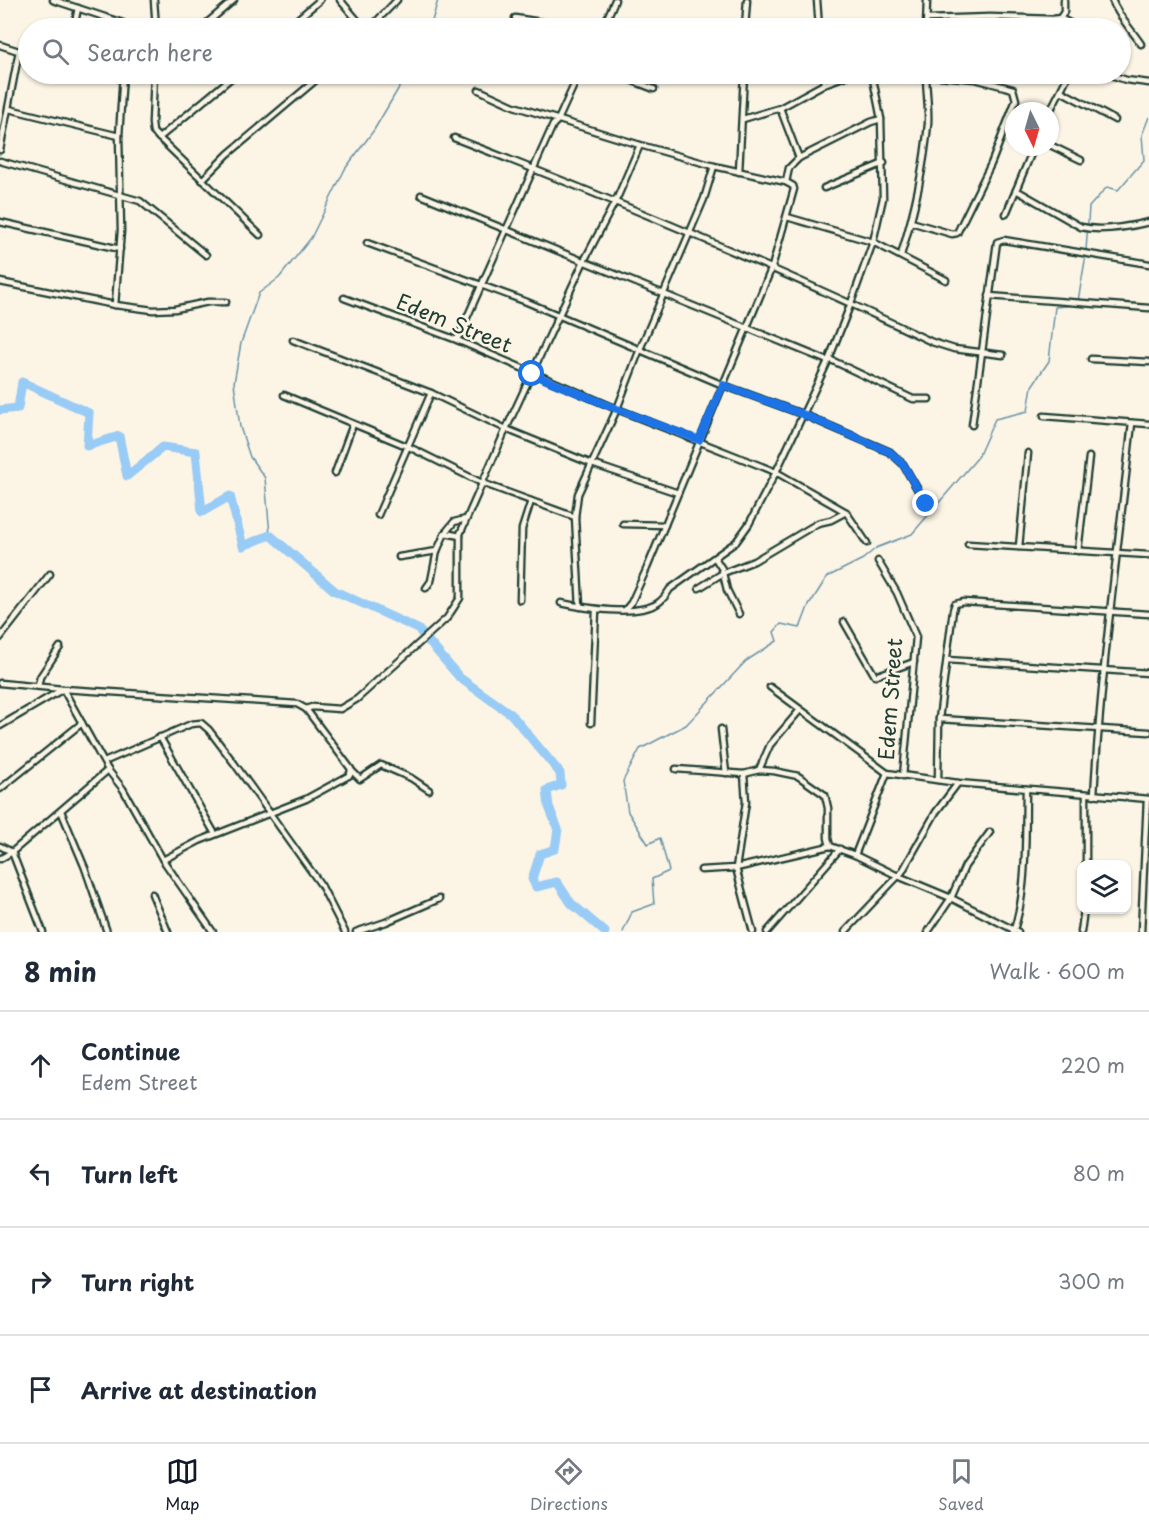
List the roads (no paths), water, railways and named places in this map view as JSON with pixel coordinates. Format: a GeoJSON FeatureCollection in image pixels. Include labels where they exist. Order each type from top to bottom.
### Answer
{"type":"FeatureCollection","features":[{"type":"Feature","properties":{"kind":"street"},"geometry":{"type":"LineString","coordinates":[[53,0],[110,18]]}},
{"type":"Feature","properties":{"kind":"street"},"geometry":{"type":"LineString","coordinates":[[154,0],[155,18]]}},
{"type":"Feature","properties":{"kind":"street"},"geometry":{"type":"LineString","coordinates":[[213,18],[234,0]]}},
{"type":"Feature","properties":{"kind":"street"},"geometry":{"type":"LineString","coordinates":[[299,18],[320,0]]}},
{"type":"Feature","properties":{"kind":"street"},"geometry":{"type":"LineString","coordinates":[[340,0],[355,18]]}},
{"type":"Feature","properties":{"kind":"street"},"geometry":{"type":"LineString","coordinates":[[380,18],[397,0]]}},
{"type":"Feature","properties":{"kind":"street"},"geometry":{"type":"LineString","coordinates":[[609,18],[615,0]]}},
{"type":"Feature","properties":{"kind":"street"},"geometry":{"type":"LineString","coordinates":[[746,18],[747,0]]}},
{"type":"Feature","properties":{"kind":"street"},"geometry":{"type":"LineString","coordinates":[[817,0],[818,18]]}},
{"type":"Feature","properties":{"kind":"street"},"geometry":{"type":"LineString","coordinates":[[927,0],[927,18]]}},
{"type":"Feature","properties":{"kind":"street"},"geometry":{"type":"LineString","coordinates":[[1060,18],[1064,12],[1064,0]]}},
{"type":"Feature","properties":{"kind":"street"},"geometry":{"type":"LineString","coordinates":[[1112,0],[1117,14],[1122,18]]}},
{"type":"Feature","properties":{"kind":"street"},"geometry":{"type":"LineString","coordinates":[[76,18],[78,8]]}},
{"type":"Feature","properties":{"kind":"street"},"geometry":{"type":"LineString","coordinates":[[958,18],[1022,18]]}},
{"type":"Feature","properties":{"kind":"street"},"geometry":{"type":"LineString","coordinates":[[1131,29],[1141,44]]}},
{"type":"Feature","properties":{"kind":"street"},"geometry":{"type":"LineString","coordinates":[[0,45],[18,51]]}},
{"type":"Feature","properties":{"kind":"street"},"geometry":{"type":"LineString","coordinates":[[0,150],[18,57]]}},
{"type":"Feature","properties":{"kind":"street"},"geometry":{"type":"LineString","coordinates":[[1131,81],[1149,83]]}},
{"type":"Feature","properties":{"kind":"street"},"geometry":{"type":"LineString","coordinates":[[115,305],[120,249],[119,136],[122,84]]}},
{"type":"Feature","properties":{"kind":"street"},"geometry":{"type":"LineString","coordinates":[[154,84],[152,127],[159,138],[260,235]]}},
{"type":"Feature","properties":{"kind":"street"},"geometry":{"type":"LineString","coordinates":[[159,138],[224,84]]}},
{"type":"Feature","properties":{"kind":"street"},"geometry":{"type":"LineString","coordinates":[[202,180],[257,128],[312,84]]}},
{"type":"Feature","properties":{"kind":"street"},"geometry":{"type":"LineString","coordinates":[[457,340],[553,125],[558,120],[574,84]]}},
{"type":"Feature","properties":{"kind":"street"},"geometry":{"type":"LineString","coordinates":[[641,84],[654,89]]}},
{"type":"Feature","properties":{"kind":"street"},"geometry":{"type":"LineString","coordinates":[[739,172],[744,84]]}},
{"type":"Feature","properties":{"kind":"street"},"geometry":{"type":"LineString","coordinates":[[743,119],[780,108],[824,84]]}},
{"type":"Feature","properties":{"kind":"street"},"geometry":{"type":"LineString","coordinates":[[561,603],[596,610],[656,605],[665,598],[670,589],[736,542],[749,524],[828,360],[873,242],[883,198],[884,163],[881,119],[874,84]]}},
{"type":"Feature","properties":{"kind":"street"},"geometry":{"type":"LineString","coordinates":[[901,255],[911,222],[928,122],[926,84]]}},
{"type":"Feature","properties":{"kind":"street"},"geometry":{"type":"LineString","coordinates":[[911,222],[952,234],[957,233],[991,164],[1016,100],[1013,89],[994,84]]}},
{"type":"Feature","properties":{"kind":"street"},"geometry":{"type":"LineString","coordinates":[[1054,102],[1064,84]]}},
{"type":"Feature","properties":{"kind":"street"},"geometry":{"type":"LineString","coordinates":[[479,90],[507,103],[558,120],[714,166],[786,182],[794,189],[772,267],[647,568],[626,609]]}},
{"type":"Feature","properties":{"kind":"street"},"geometry":{"type":"LineString","coordinates":[[1060,91],[1115,120]]}},
{"type":"Feature","properties":{"kind":"street"},"geometry":{"type":"LineString","coordinates":[[780,108],[799,158]]}},
{"type":"Feature","properties":{"kind":"street"},"geometry":{"type":"LineString","coordinates":[[9,109],[119,136]]}},
{"type":"Feature","properties":{"kind":"street"},"geometry":{"type":"LineString","coordinates":[[786,182],[789,168],[799,158],[881,119]]}},
{"type":"Feature","properties":{"kind":"street"},"geometry":{"type":"LineString","coordinates":[[454,138],[534,168],[772,267],[932,342],[954,349],[1003,355]]}},
{"type":"Feature","properties":{"kind":"street"},"geometry":{"type":"LineString","coordinates":[[306,709],[312,707],[340,709],[357,699],[447,618],[460,598],[460,536],[466,519],[584,261],[615,202],[640,145]]}},
{"type":"Feature","properties":{"kind":"street"},"geometry":{"type":"LineString","coordinates":[[1059,150],[1082,160]]}},
{"type":"Feature","properties":{"kind":"street"},"geometry":{"type":"LineString","coordinates":[[1006,214],[1030,156]]}},
{"type":"Feature","properties":{"kind":"street"},"geometry":{"type":"LineString","coordinates":[[0,161],[141,201],[206,255]]}},
{"type":"Feature","properties":{"kind":"street"},"geometry":{"type":"LineString","coordinates":[[824,188],[884,163]]}},
{"type":"Feature","properties":{"kind":"street"},"geometry":{"type":"LineString","coordinates":[[580,607],[575,517],[578,494],[617,409],[704,199],[714,166]]}},
{"type":"Feature","properties":{"kind":"street"},"geometry":{"type":"LineString","coordinates":[[1016,190],[1081,227],[1104,228],[1149,222]]}},
{"type":"Feature","properties":{"kind":"street"},"geometry":{"type":"LineString","coordinates":[[421,195],[828,360],[913,399],[929,399]]}},
{"type":"Feature","properties":{"kind":"street"},"geometry":{"type":"LineString","coordinates":[[787,216],[873,242],[946,280]]}},
{"type":"Feature","properties":{"kind":"street"},"geometry":{"type":"LineString","coordinates":[[0,222],[120,249]]}},
{"type":"Feature","properties":{"kind":"street"},"geometry":{"type":"LineString","coordinates":[[972,425],[995,245],[1000,240],[1149,264]]}},
{"type":"Feature","properties":{"kind":"street"},"geometry":{"type":"LineString","coordinates":[[367,243],[560,316],[890,452],[897,457],[926,504]]}},
{"type":"Feature","properties":{"kind":"street"},"geometry":{"type":"LineString","coordinates":[[0,282],[115,305],[153,310],[175,309],[208,302],[226,302]]}},
{"type":"Feature","properties":{"kind":"street"},"geometry":{"type":"LineString","coordinates":[[989,296],[1149,308]]}},
{"type":"Feature","properties":{"kind":"street","name":"Edem Street"},"geometry":{"type":"LineString","coordinates":[[344,298],[457,340],[532,374],[776,472],[846,512],[867,543]]}},
{"type":"Feature","properties":{"kind":"street"},"geometry":{"type":"LineString","coordinates":[[293,340],[431,393],[506,429],[592,464],[678,493]]}},
{"type":"Feature","properties":{"kind":"street"},"geometry":{"type":"LineString","coordinates":[[1091,359],[1149,362]]}},
{"type":"Feature","properties":{"kind":"street"},"geometry":{"type":"LineString","coordinates":[[378,515],[431,393]]}},
{"type":"Feature","properties":{"kind":"street"},"geometry":{"type":"LineString","coordinates":[[284,395],[409,447],[482,483],[575,517]]}},
{"type":"Feature","properties":{"kind":"street"},"geometry":{"type":"LineString","coordinates":[[1044,416],[1149,424]]}},
{"type":"Feature","properties":{"kind":"street"},"geometry":{"type":"LineString","coordinates":[[1094,795],[1102,670],[1111,612],[1132,423]]}},
{"type":"Feature","properties":{"kind":"street"},"geometry":{"type":"LineString","coordinates":[[334,473],[354,424]]}},
{"type":"Feature","properties":{"kind":"street"},"geometry":{"type":"LineString","coordinates":[[1019,547],[1028,453]]}},
{"type":"Feature","properties":{"kind":"street"},"geometry":{"type":"LineString","coordinates":[[1078,551],[1089,457]]}},
{"type":"Feature","properties":{"kind":"street"},"geometry":{"type":"LineString","coordinates":[[520,600],[522,529],[531,501]]}},
{"type":"Feature","properties":{"kind":"street"},"geometry":{"type":"LineString","coordinates":[[699,588],[723,573],[754,561],[813,526],[846,512]]}},
{"type":"Feature","properties":{"kind":"street"},"geometry":{"type":"LineString","coordinates":[[426,588],[431,581],[437,551],[445,533],[454,522],[466,519]]}},
{"type":"Feature","properties":{"kind":"street"},"geometry":{"type":"LineString","coordinates":[[623,524],[665,525]]}},
{"type":"Feature","properties":{"kind":"street"},"geometry":{"type":"LineString","coordinates":[[445,533],[460,536]]}},
{"type":"Feature","properties":{"kind":"street"},"geometry":{"type":"LineString","coordinates":[[968,544],[1149,555]]}},
{"type":"Feature","properties":{"kind":"street"},"geometry":{"type":"LineString","coordinates":[[399,557],[437,551]]}},
{"type":"Feature","properties":{"kind":"street"},"geometry":{"type":"LineString","coordinates":[[715,558],[739,614]]}},
{"type":"Feature","properties":{"kind":"street","name":"Edem Street"},"geometry":{"type":"LineString","coordinates":[[878,561],[897,593],[916,637],[903,776]]}},
{"type":"Feature","properties":{"kind":"street"},"geometry":{"type":"LineString","coordinates":[[0,638],[50,574]]}},
{"type":"Feature","properties":{"kind":"street"},"geometry":{"type":"LineString","coordinates":[[938,780],[939,718],[953,610],[957,603],[1149,614]]}},
{"type":"Feature","properties":{"kind":"street"},"geometry":{"type":"LineString","coordinates":[[591,723],[596,610]]}},
{"type":"Feature","properties":{"kind":"street"},"geometry":{"type":"LineString","coordinates":[[844,622],[875,676],[914,663]]}},
{"type":"Feature","properties":{"kind":"street"},"geometry":{"type":"LineString","coordinates":[[38,686],[40,677],[60,647]]}},
{"type":"Feature","properties":{"kind":"street"},"geometry":{"type":"LineString","coordinates":[[947,660],[1149,673]]}},
{"type":"Feature","properties":{"kind":"street"},"geometry":{"type":"LineString","coordinates":[[0,683],[297,704],[306,709],[360,779],[381,765],[411,778],[429,790]]}},
{"type":"Feature","properties":{"kind":"street"},"geometry":{"type":"LineString","coordinates":[[770,687],[887,772],[958,783],[1148,799],[1141,932]]}},
{"type":"Feature","properties":{"kind":"street"},"geometry":{"type":"LineString","coordinates":[[63,689],[108,770],[123,789],[163,860],[213,932]]}},
{"type":"Feature","properties":{"kind":"street"},"geometry":{"type":"LineString","coordinates":[[0,726],[63,689]]}},
{"type":"Feature","properties":{"kind":"street"},"geometry":{"type":"LineString","coordinates":[[759,770],[770,745],[800,710]]}},
{"type":"Feature","properties":{"kind":"street"},"geometry":{"type":"LineString","coordinates":[[939,718],[1149,732]]}},
{"type":"Feature","properties":{"kind":"street"},"geometry":{"type":"LineString","coordinates":[[0,789],[82,723]]}},
{"type":"Feature","properties":{"kind":"street"},"geometry":{"type":"LineString","coordinates":[[104,762],[191,724],[201,723],[209,730],[321,885],[345,932]]}},
{"type":"Feature","properties":{"kind":"street"},"geometry":{"type":"LineString","coordinates":[[721,729],[726,773]]}},
{"type":"Feature","properties":{"kind":"street"},"geometry":{"type":"LineString","coordinates":[[160,737],[215,834]]}},
{"type":"Feature","properties":{"kind":"street"},"geometry":{"type":"LineString","coordinates":[[676,769],[744,774],[759,770],[798,776],[825,795],[830,846]]}},
{"type":"Feature","properties":{"kind":"street"},"geometry":{"type":"LineString","coordinates":[[0,859],[12,852],[108,770]]}},
{"type":"Feature","properties":{"kind":"street"},"geometry":{"type":"LineString","coordinates":[[163,860],[215,834],[270,814],[329,787],[350,775],[351,770]]}},
{"type":"Feature","properties":{"kind":"street"},"geometry":{"type":"LineString","coordinates":[[855,855],[887,772]]}},
{"type":"Feature","properties":{"kind":"street"},"geometry":{"type":"LineString","coordinates":[[744,774],[746,802],[736,868],[753,932]]}},
{"type":"Feature","properties":{"kind":"street"},"geometry":{"type":"LineString","coordinates":[[845,932],[906,868],[936,812],[958,783]]}},
{"type":"Feature","properties":{"kind":"street"},"geometry":{"type":"LineString","coordinates":[[700,870],[736,868],[830,846],[951,898],[1015,932],[1021,901],[1026,789]]}},
{"type":"Feature","properties":{"kind":"street"},"geometry":{"type":"LineString","coordinates":[[1086,794],[1086,860]]}},
{"type":"Feature","properties":{"kind":"street"},"geometry":{"type":"LineString","coordinates":[[61,811],[85,868],[107,932]]}},
{"type":"Feature","properties":{"kind":"street"},"geometry":{"type":"LineString","coordinates":[[928,932],[951,898],[965,866],[990,832]]}},
{"type":"Feature","properties":{"kind":"street"},"geometry":{"type":"LineString","coordinates":[[0,846],[12,852],[44,932]]}},
{"type":"Feature","properties":{"kind":"street"},"geometry":{"type":"LineString","coordinates":[[767,932],[840,849]]}},
{"type":"Feature","properties":{"kind":"street"},"geometry":{"type":"LineString","coordinates":[[152,894],[168,932]]}},
{"type":"Feature","properties":{"kind":"street"},"geometry":{"type":"LineString","coordinates":[[356,932],[439,899]]}},
{"type":"Feature","properties":{"kind":"street"},"geometry":{"type":"LineString","coordinates":[[1081,932],[1083,914]]}},
{"type":"Feature","properties":{"kind":"waterway"},"geometry":{"type":"LineString","coordinates":[[433,18],[438,0]]}},
{"type":"Feature","properties":{"kind":"waterway"},"geometry":{"type":"LineString","coordinates":[[270,535],[265,478],[250,457],[240,427],[234,383],[241,343],[259,293],[279,278],[311,238],[345,169],[374,130],[401,84]]}},
{"type":"Feature","properties":{"kind":"waterway"},"geometry":{"type":"LineString","coordinates":[[1086,251],[1089,207],[1107,187],[1118,190],[1144,160],[1142,135],[1149,117]]}},
{"type":"Feature","properties":{"kind":"waterway"},"geometry":{"type":"LineString","coordinates":[[1078,301],[1086,255]]}},
{"type":"Feature","properties":{"kind":"waterway"},"geometry":{"type":"LineString","coordinates":[[623,932],[632,912],[654,904],[652,879],[669,871],[660,838],[648,844],[628,812],[623,781],[640,749],[686,725],[746,661],[777,641],[774,632],[781,624],[800,628],[808,607],[827,577],[863,559],[876,548],[912,534],[978,457],[995,419],[1028,411],[1032,386],[1049,361],[1055,307],[1077,305]]}},
{"type":"Feature","properties":{"kind":"waterway"},"geometry":{"type":"LineString","coordinates":[[0,410],[18,408],[22,382],[89,413],[87,446],[119,436],[127,476],[163,447],[196,452],[202,512],[230,496],[243,546],[270,535],[335,591],[418,629],[460,678],[511,714],[560,773],[561,785],[547,790],[549,807],[558,829],[555,849],[540,854],[532,879],[536,887],[557,882],[571,903],[605,932]]}}]}
